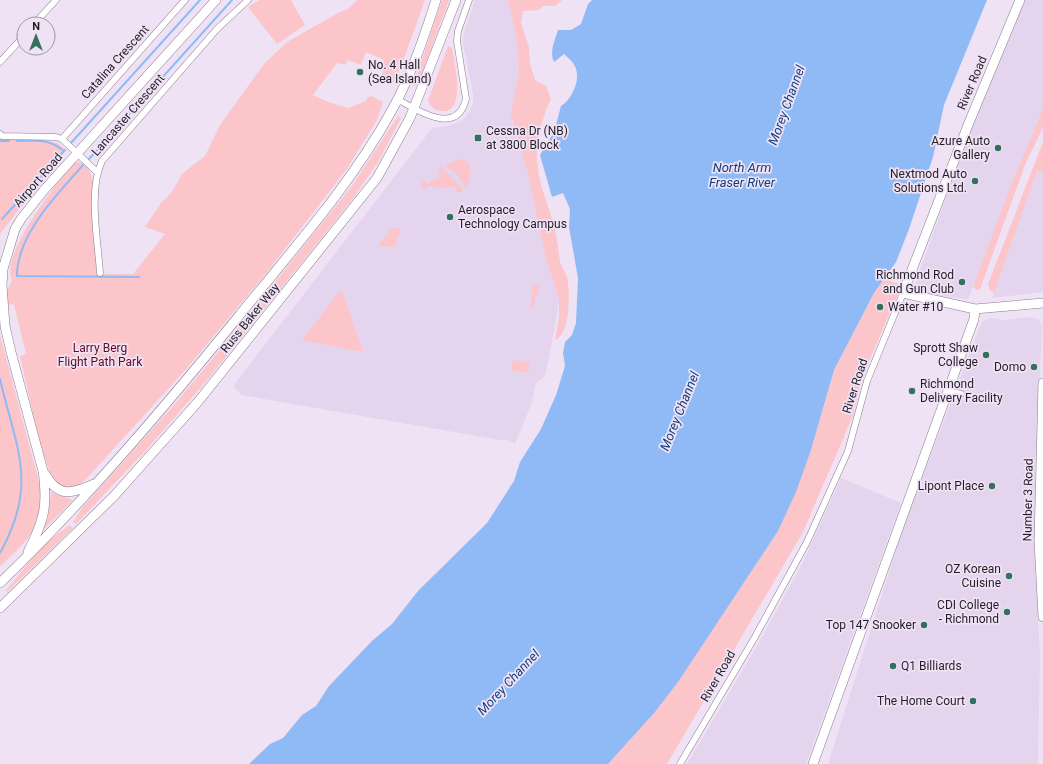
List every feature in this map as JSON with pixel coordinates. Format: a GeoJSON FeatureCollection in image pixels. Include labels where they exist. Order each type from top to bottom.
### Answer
{"type":"FeatureCollection","features":[{"type":"Feature","properties":{"kind":"main road","name":"Airport Road"},"geometry":{"type":"LineString","coordinates":[[43,471],[6,326],[2,294],[3,269],[8,251],[21,219],[77,153],[216,0]]}},
{"type":"Feature","properties":{"kind":"main road","name":"Russ Baker Way"},"geometry":{"type":"LineString","coordinates":[[0,583],[99,482],[181,388],[325,210],[359,165],[397,99],[436,0]]}},
{"type":"Feature","properties":{"kind":"main road","name":"Russ Baker Way"},"geometry":{"type":"LineString","coordinates":[[0,608],[115,495],[215,381],[378,178],[414,108],[456,0]]}},
{"type":"Feature","properties":{"kind":"main road","name":"River Road"},"geometry":{"type":"LineString","coordinates":[[903,292],[968,125],[1020,0]]}},
{"type":"Feature","properties":{"kind":"main road"},"geometry":{"type":"LineString","coordinates":[[903,292],[975,308],[1043,303]]}},
{"type":"Feature","properties":{"kind":"main road"},"geometry":{"type":"LineString","coordinates":[[813,764],[974,319],[975,308]]}},
{"type":"Feature","properties":{"kind":"main road","name":"Number 3 Road"},"geometry":{"type":"LineString","coordinates":[[1043,383],[1040,580],[1043,617]]}},
{"type":"Feature","properties":{"kind":"main road"},"geometry":{"type":"LineString","coordinates":[[43,471],[55,488],[64,492],[71,492],[99,482]]}},
{"type":"Feature","properties":{"kind":"main road"},"geometry":{"type":"LineString","coordinates":[[24,560],[42,522],[45,512],[46,487],[43,471]]}},
{"type":"Feature","properties":{"kind":"street"},"geometry":{"type":"LineString","coordinates":[[41,16],[56,0]]}},
{"type":"Feature","properties":{"kind":"street","name":"Catalina Crescent"},"geometry":{"type":"LineString","coordinates":[[62,139],[185,0]]}},
{"type":"Feature","properties":{"kind":"street","name":"Lancaster Crescent"},"geometry":{"type":"LineString","coordinates":[[100,273],[96,199],[97,172],[102,161],[217,29],[248,0]]}},
{"type":"Feature","properties":{"kind":"street"},"geometry":{"type":"LineString","coordinates":[[397,99],[436,118],[446,119],[460,112],[466,99],[457,41],[458,32],[469,0]]}},
{"type":"Feature","properties":{"kind":"street"},"geometry":{"type":"LineString","coordinates":[[0,62],[16,45]]}},
{"type":"Feature","properties":{"kind":"street"},"geometry":{"type":"LineString","coordinates":[[0,134],[2,136],[56,137],[62,139],[97,172]]}},
{"type":"Feature","properties":{"kind":"street","name":"River Road"},"geometry":{"type":"LineString","coordinates":[[680,764],[755,637],[807,542],[848,451],[867,381],[903,292]]}},
{"type":"Feature","properties":{"kind":"street"},"geometry":{"type":"LineString","coordinates":[[948,391],[961,394]]}},
{"type":"Feature","properties":{"kind":"shaded area","name":"Aerospace Technology Campus"},"geometry":{"type":"Polygon","coordinates":[[[475,0],[508,0],[516,35],[519,71],[512,119],[528,174],[546,259],[559,299],[545,376],[536,383],[531,405],[515,444],[508,440],[500,440],[241,395],[233,386],[432,128],[449,126],[462,121],[470,111],[473,103],[473,94],[463,43],[464,32],[475,0]]]}},
{"type":"Feature","properties":{"kind":"shaded area"},"geometry":{"type":"Polygon","coordinates":[[[1024,0],[1043,0],[1043,112],[968,299],[921,293],[916,287],[916,281],[972,126],[1024,0]]]}},
{"type":"Feature","properties":{"kind":"shaded area"},"geometry":{"type":"Polygon","coordinates":[[[1043,155],[1043,292],[992,298],[1018,212],[1043,155]]]}},
{"type":"Feature","properties":{"kind":"shaded area"},"geometry":{"type":"Polygon","coordinates":[[[1032,317],[1040,320],[1042,329],[1035,473],[1035,555],[1040,655],[1038,764],[828,764],[903,528],[980,326],[983,321],[990,318],[1004,320],[1032,317]]]}},
{"type":"Feature","properties":{"kind":"shaded area"},"geometry":{"type":"Polygon","coordinates":[[[841,478],[901,503],[806,764],[687,764],[761,639],[804,560],[841,478]]]}},
{"type":"Feature","properties":{"kind":"green space"},"geometry":{"type":"Polygon","coordinates":[[[260,0],[291,0],[305,25],[277,44],[248,7],[260,0]]]}},
{"type":"Feature","properties":{"kind":"green space","name":"Larry Berg Flight Path Park"},"geometry":{"type":"Polygon","coordinates":[[[357,0],[425,0],[395,83],[381,78],[383,71],[381,70],[384,60],[366,52],[361,65],[348,60],[345,65],[337,63],[313,95],[328,102],[348,108],[366,101],[367,98],[371,96],[383,102],[377,120],[346,170],[271,267],[188,367],[86,479],[69,488],[58,485],[47,464],[36,425],[20,356],[26,354],[14,304],[7,305],[6,293],[12,280],[10,269],[14,255],[30,222],[73,163],[80,162],[88,168],[93,180],[93,217],[99,274],[133,274],[165,234],[145,227],[161,203],[171,193],[183,173],[205,156],[220,125],[264,64],[287,42],[348,9],[357,0]]]}},
{"type":"Feature","properties":{"kind":"green space"},"geometry":{"type":"Polygon","coordinates":[[[442,0],[449,0],[418,84],[413,86],[442,0]]]}},
{"type":"Feature","properties":{"kind":"green space"},"geometry":{"type":"Polygon","coordinates":[[[508,0],[562,0],[555,6],[543,6],[539,10],[523,11],[521,23],[529,47],[530,64],[535,80],[546,86],[551,99],[539,133],[537,160],[539,176],[555,229],[561,265],[567,277],[568,284],[569,302],[567,321],[560,336],[555,340],[559,318],[559,299],[546,259],[528,174],[511,115],[519,71],[516,35],[508,0]]]}},
{"type":"Feature","properties":{"kind":"green space"},"geometry":{"type":"Polygon","coordinates":[[[448,46],[452,48],[455,64],[457,95],[454,104],[450,109],[440,111],[432,107],[428,101],[448,46]]]}},
{"type":"Feature","properties":{"kind":"green space"},"geometry":{"type":"Polygon","coordinates":[[[1043,109],[1043,127],[1025,165],[980,289],[977,290],[973,287],[1009,191],[1043,109]]]}},
{"type":"Feature","properties":{"kind":"green space"},"geometry":{"type":"Polygon","coordinates":[[[398,116],[401,118],[378,162],[354,197],[208,379],[147,449],[76,524],[73,522],[82,508],[174,405],[233,334],[352,186],[398,116]]]}},
{"type":"Feature","properties":{"kind":"green space"},"geometry":{"type":"Polygon","coordinates":[[[0,139],[39,140],[58,143],[65,150],[0,234],[0,139]]]}},
{"type":"Feature","properties":{"kind":"green space"},"geometry":{"type":"Polygon","coordinates":[[[1043,142],[1043,172],[1037,171],[994,292],[990,291],[988,284],[1043,142]]]}},
{"type":"Feature","properties":{"kind":"green space"},"geometry":{"type":"Polygon","coordinates":[[[459,159],[467,161],[470,167],[470,178],[466,188],[456,173],[445,166],[459,159]]]}},
{"type":"Feature","properties":{"kind":"green space"},"geometry":{"type":"Polygon","coordinates":[[[441,167],[461,187],[463,191],[457,193],[455,186],[442,188],[429,185],[425,189],[422,187],[422,183],[425,179],[427,184],[440,177],[439,169],[441,167]]]}},
{"type":"Feature","properties":{"kind":"green space"},"geometry":{"type":"Polygon","coordinates":[[[392,228],[401,229],[394,247],[380,246],[380,243],[392,228]]]}},
{"type":"Feature","properties":{"kind":"green space"},"geometry":{"type":"Polygon","coordinates":[[[884,279],[902,285],[862,377],[853,415],[803,532],[667,764],[608,764],[655,712],[678,682],[778,531],[811,450],[834,370],[874,293],[884,279]]]}},
{"type":"Feature","properties":{"kind":"green space"},"geometry":{"type":"Polygon","coordinates":[[[533,285],[539,285],[538,295],[536,296],[534,306],[530,308],[533,285]]]}},
{"type":"Feature","properties":{"kind":"green space"},"geometry":{"type":"Polygon","coordinates":[[[340,291],[343,293],[363,352],[302,340],[340,291]]]}},
{"type":"Feature","properties":{"kind":"green space"},"geometry":{"type":"Polygon","coordinates":[[[0,335],[40,486],[42,505],[37,523],[32,532],[20,547],[0,567],[0,335]]]}},
{"type":"Feature","properties":{"kind":"green space"},"geometry":{"type":"Polygon","coordinates":[[[513,360],[530,363],[528,373],[511,370],[513,360]]]}},
{"type":"Feature","properties":{"kind":"green space"},"geometry":{"type":"Polygon","coordinates":[[[51,492],[73,500],[44,529],[48,518],[51,492]]]}},
{"type":"Feature","properties":{"kind":"green space"},"geometry":{"type":"Polygon","coordinates":[[[70,525],[73,528],[7,592],[6,591],[35,555],[51,539],[70,525]]]}},
{"type":"Feature","properties":{"kind":"water","name":"North Arm Fraser River"},"geometry":{"type":"Polygon","coordinates":[[[592,0],[987,0],[944,105],[933,157],[909,229],[896,262],[874,293],[834,370],[811,450],[796,492],[778,531],[678,682],[655,712],[608,764],[249,764],[270,744],[283,738],[302,715],[316,706],[329,686],[372,641],[392,624],[418,591],[487,523],[514,481],[520,462],[541,429],[556,395],[565,366],[563,353],[565,342],[572,335],[576,323],[578,278],[569,227],[570,209],[563,193],[552,197],[540,155],[554,132],[561,106],[573,92],[577,80],[576,68],[572,62],[564,54],[554,62],[552,50],[558,30],[571,30],[581,24],[588,4],[592,0]]]}},
{"type":"Feature","properties":{"kind":"waterway"},"geometry":{"type":"LineString","coordinates":[[71,143],[200,0]]}},
{"type":"Feature","properties":{"kind":"waterway"},"geometry":{"type":"LineString","coordinates":[[89,159],[232,0]]}},
{"type":"Feature","properties":{"kind":"waterway"},"geometry":{"type":"LineString","coordinates":[[0,141],[9,141]]}},
{"type":"Feature","properties":{"kind":"waterway"},"geometry":{"type":"LineString","coordinates":[[17,141],[47,142],[64,151]]}},
{"type":"Feature","properties":{"kind":"waterway"},"geometry":{"type":"LineString","coordinates":[[2,219],[65,150]]}},
{"type":"Feature","properties":{"kind":"waterway"},"geometry":{"type":"LineString","coordinates":[[83,165],[51,202],[31,230],[19,260],[17,276],[139,277]]}},
{"type":"Feature","properties":{"kind":"waterway"},"geometry":{"type":"LineString","coordinates":[[0,379],[21,466],[21,486],[19,506],[12,528],[0,553]]}},
{"type":"Feature","properties":{"kind":"place","name":"No. 4 Hall (Sea Island)"},"geometry":{"type":"Point","coordinates":[360,72]}},
{"type":"Feature","properties":{"kind":"place","name":"Cessna Dr (NB) at 3800 Block"},"geometry":{"type":"Point","coordinates":[478,138]}},
{"type":"Feature","properties":{"kind":"place","name":"Azure Auto Gallery"},"geometry":{"type":"Point","coordinates":[998,148]}},
{"type":"Feature","properties":{"kind":"place","name":"Nextmod Auto Solutions Ltd."},"geometry":{"type":"Point","coordinates":[975,181]}},
{"type":"Feature","properties":{"kind":"place","name":"Aerospace Technology Campus"},"geometry":{"type":"Point","coordinates":[450,217]}},
{"type":"Feature","properties":{"kind":"place","name":"Richmond Rod and Gun Club"},"geometry":{"type":"Point","coordinates":[962,282]}},
{"type":"Feature","properties":{"kind":"place","name":"Water #10"},"geometry":{"type":"Point","coordinates":[880,307]}},
{"type":"Feature","properties":{"kind":"place","name":"Sprott Shaw College"},"geometry":{"type":"Point","coordinates":[986,355]}},
{"type":"Feature","properties":{"kind":"place","name":"Domo"},"geometry":{"type":"Point","coordinates":[1034,367]}},
{"type":"Feature","properties":{"kind":"place","name":"Richmond Delivery Facility"},"geometry":{"type":"Point","coordinates":[912,391]}},
{"type":"Feature","properties":{"kind":"place","name":"Lipont Place"},"geometry":{"type":"Point","coordinates":[992,486]}},
{"type":"Feature","properties":{"kind":"place","name":"OZ Korean Cuisine"},"geometry":{"type":"Point","coordinates":[1009,576]}},
{"type":"Feature","properties":{"kind":"place","name":"CDI College - Richmond"},"geometry":{"type":"Point","coordinates":[1007,612]}},
{"type":"Feature","properties":{"kind":"place","name":"Top 147 Snooker"},"geometry":{"type":"Point","coordinates":[924,625]}},
{"type":"Feature","properties":{"kind":"place","name":"Q1 Billiards"},"geometry":{"type":"Point","coordinates":[893,666]}},
{"type":"Feature","properties":{"kind":"place","name":"The Home Court"},"geometry":{"type":"Point","coordinates":[973,701]}},
{"type":"Feature","properties":{"kind":"water label","name":"Morey Channel"},"geometry":{"type":"Point","coordinates":[786,105]}},
{"type":"Feature","properties":{"kind":"water label","name":"Morey Channel"},"geometry":{"type":"Point","coordinates":[679,411]}},
{"type":"Feature","properties":{"kind":"water label","name":"Morey Channel"},"geometry":{"type":"Point","coordinates":[508,682]}}]}
